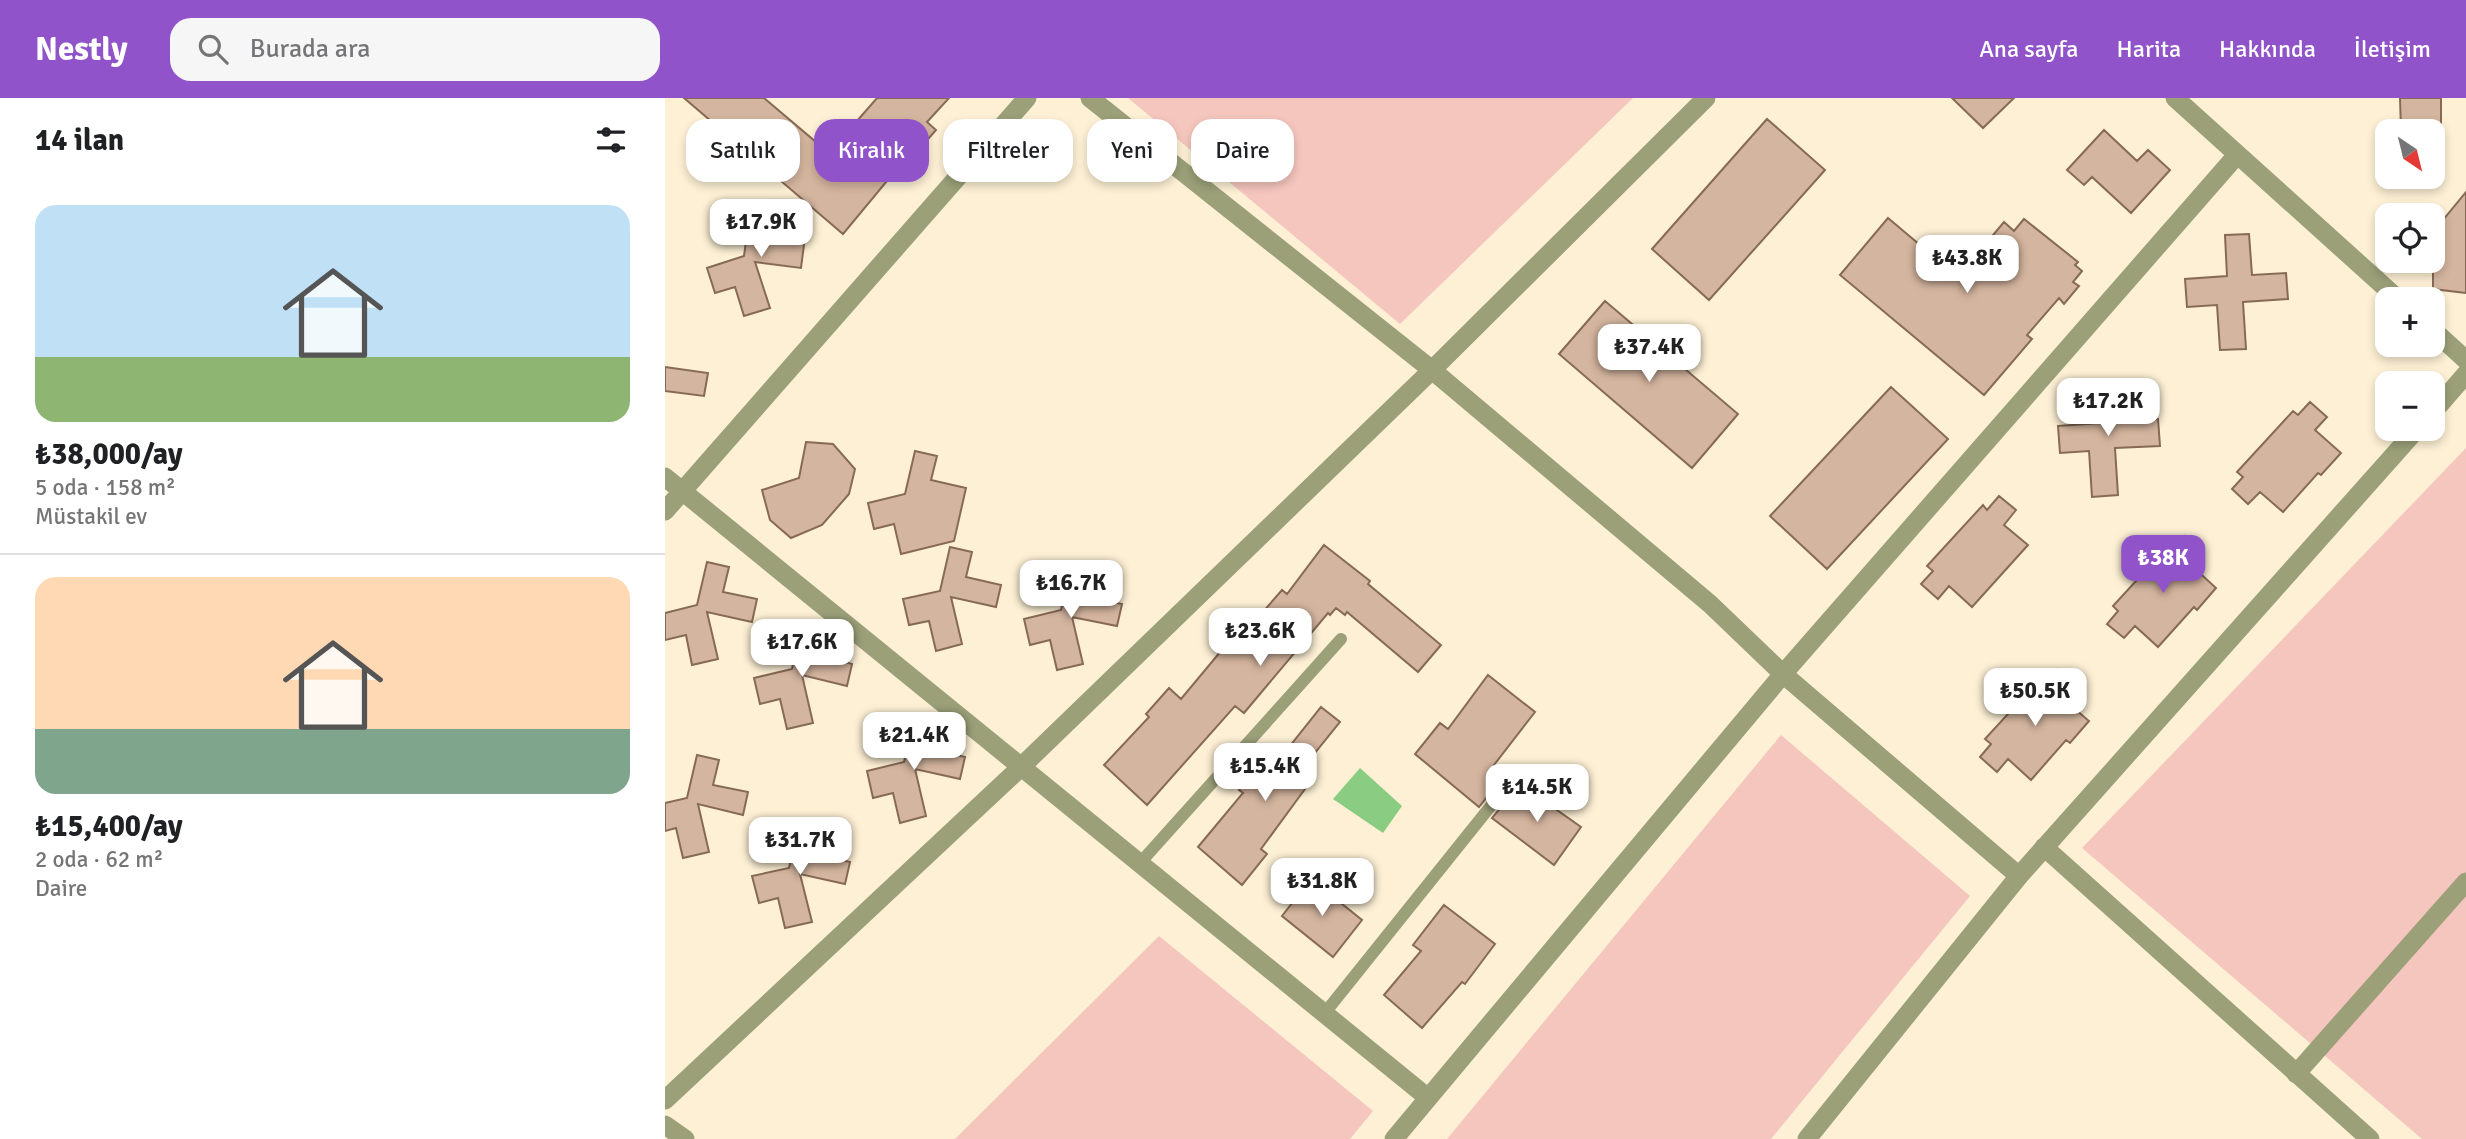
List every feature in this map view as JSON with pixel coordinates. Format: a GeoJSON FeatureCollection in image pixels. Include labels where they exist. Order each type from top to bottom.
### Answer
{"type":"FeatureCollection","features":[{"type":"Feature","properties":{"kind":"street"},"geometry":{"type":"LineString","coordinates":[[665,511],[1027,98]]}},
{"type":"Feature","properties":{"kind":"street"},"geometry":{"type":"LineString","coordinates":[[1090,98],[1432,370],[1710,604],[1783,674],[2019,876]]}},
{"type":"Feature","properties":{"kind":"street"},"geometry":{"type":"LineString","coordinates":[[665,1100],[1021,767],[1432,370],[1706,98]]}},
{"type":"Feature","properties":{"kind":"street"},"geometry":{"type":"LineString","coordinates":[[2175,98],[2385,287]]}},
{"type":"Feature","properties":{"kind":"street"},"geometry":{"type":"LineString","coordinates":[[1394,1139],[1783,674],[2237,155]]}},
{"type":"Feature","properties":{"kind":"street"},"geometry":{"type":"LineString","coordinates":[[2445,341],[2466,360]]}},
{"type":"Feature","properties":{"kind":"street"},"geometry":{"type":"LineString","coordinates":[[2445,398],[2466,374]]}},
{"type":"Feature","properties":{"kind":"street"},"geometry":{"type":"LineString","coordinates":[[1808,1139],[2019,876],[2406,441]]}},
{"type":"Feature","properties":{"kind":"street"},"geometry":{"type":"LineString","coordinates":[[665,477],[1427,1097]]}},
{"type":"Feature","properties":{"kind":"street"},"geometry":{"type":"LineString","coordinates":[[2044,848],[2371,1139]]}},
{"type":"Feature","properties":{"kind":"street"},"geometry":{"type":"LineString","coordinates":[[2296,1074],[2466,882]]}},
{"type":"Feature","properties":{"kind":"street"},"geometry":{"type":"LineString","coordinates":[[665,1125],[685,1139]]}},
{"type":"Feature","properties":{"kind":"lane"},"geometry":{"type":"LineString","coordinates":[[1140,863],[1341,639]]}},
{"type":"Feature","properties":{"kind":"lane"},"geometry":{"type":"LineString","coordinates":[[1324,1014],[1518,772]]}},
{"type":"Feature","properties":{"kind":"shaded area"},"geometry":{"type":"Polygon","coordinates":[[[1128,98],[1633,98],[1400,324],[1229,182],[1294,182],[1294,119],[1191,119],[1191,150],[1177,139],[1177,119],[1153,119],[1128,98]]]}},
{"type":"Feature","properties":{"kind":"shaded area"},"geometry":{"type":"Polygon","coordinates":[[[2466,448],[2466,1139],[2422,1139],[2082,848],[2466,448]]]}},
{"type":"Feature","properties":{"kind":"shaded area"},"geometry":{"type":"Polygon","coordinates":[[[1781,735],[1970,896],[1771,1139],[1447,1139],[1781,735]]]}},
{"type":"Feature","properties":{"kind":"shaded area"},"geometry":{"type":"Polygon","coordinates":[[[1360,768],[1402,806],[1383,833],[1333,799],[1360,768]]]}},
{"type":"Feature","properties":{"kind":"shaded area"},"geometry":{"type":"Polygon","coordinates":[[[1159,936],[1373,1111],[1350,1139],[955,1139],[1159,936]]]}},
{"type":"Feature","properties":{"kind":"building"},"geometry":{"type":"Polygon","coordinates":[[[684,98],[764,98],[789,119],[709,119],[684,98]]]}},
{"type":"Feature","properties":{"kind":"building"},"geometry":{"type":"Polygon","coordinates":[[[877,98],[949,98],[929,120],[859,119],[877,98]]]}},
{"type":"Feature","properties":{"kind":"building"},"geometry":{"type":"Polygon","coordinates":[[[1952,98],[2014,98],[1983,128],[1952,98]]]}},
{"type":"Feature","properties":{"kind":"building"},"geometry":{"type":"Polygon","coordinates":[[[2400,98],[2441,98],[2441,119],[2401,119],[2400,98]]]}},
{"type":"Feature","properties":{"kind":"building"},"geometry":{"type":"Polygon","coordinates":[[[1767,119],[1825,170],[1709,300],[1652,249],[1767,119]]]}},
{"type":"Feature","properties":{"kind":"building"},"geometry":{"type":"Polygon","coordinates":[[[929,124],[936,130],[929,138],[929,124]]]}},
{"type":"Feature","properties":{"kind":"building"},"geometry":{"type":"Polygon","coordinates":[[[800,128],[814,140],[814,182],[886,182],[843,234],[782,182],[800,182],[800,128]]]}},
{"type":"Feature","properties":{"kind":"building"},"geometry":{"type":"Polygon","coordinates":[[[2104,130],[2137,161],[2148,150],[2170,170],[2131,213],[2092,177],[2084,185],[2067,170],[2104,130]]]}},
{"type":"Feature","properties":{"kind":"building"},"geometry":{"type":"Polygon","coordinates":[[[2466,192],[2466,293],[2445,290],[2445,287],[2433,287],[2433,273],[2445,273],[2445,217],[2466,192]]]}},
{"type":"Feature","properties":{"kind":"building"},"geometry":{"type":"Polygon","coordinates":[[[750,212],[807,221],[801,268],[755,262],[770,308],[744,316],[735,287],[715,293],[707,268],[744,256],[750,212]]]}},
{"type":"Feature","properties":{"kind":"building"},"geometry":{"type":"Polygon","coordinates":[[[1888,218],[1958,277],[2004,222],[2014,231],[2024,219],[2078,262],[2075,265],[2082,271],[2073,282],[2079,286],[2064,304],[2059,298],[2027,335],[2032,339],[1984,395],[1840,275],[1888,218]]]}},
{"type":"Feature","properties":{"kind":"building"},"geometry":{"type":"Polygon","coordinates":[[[2249,234],[2252,275],[2286,273],[2288,299],[2243,302],[2246,349],[2220,350],[2217,305],[2187,307],[2185,279],[2227,276],[2225,235],[2249,234]]]}},
{"type":"Feature","properties":{"kind":"building"},"geometry":{"type":"Polygon","coordinates":[[[1605,301],[1738,414],[1692,468],[1559,354],[1605,301]]]}},
{"type":"Feature","properties":{"kind":"building"},"geometry":{"type":"Polygon","coordinates":[[[665,367],[708,373],[704,396],[665,391],[665,367]]]}},
{"type":"Feature","properties":{"kind":"building"},"geometry":{"type":"Polygon","coordinates":[[[2122,380],[2124,422],[2158,419],[2160,446],[2115,448],[2118,495],[2092,497],[2089,451],[2060,453],[2058,426],[2100,423],[2097,382],[2122,380]]]}},
{"type":"Feature","properties":{"kind":"building"},"geometry":{"type":"Polygon","coordinates":[[[1891,387],[1948,439],[1827,569],[1770,516],[1891,387]]]}},
{"type":"Feature","properties":{"kind":"building"},"geometry":{"type":"Polygon","coordinates":[[[2310,402],[2327,417],[2315,430],[2341,453],[2321,475],[2318,473],[2283,512],[2260,492],[2248,504],[2232,489],[2243,477],[2237,472],[2293,411],[2298,415],[2310,402]]]}},
{"type":"Feature","properties":{"kind":"building"},"geometry":{"type":"Polygon","coordinates":[[[806,442],[833,444],[855,469],[849,494],[822,525],[791,538],[770,520],[762,490],[799,478],[806,442]]]}},
{"type":"Feature","properties":{"kind":"building"},"geometry":{"type":"Polygon","coordinates":[[[915,451],[937,456],[931,480],[966,488],[954,541],[901,554],[894,524],[874,529],[868,503],[905,494],[915,451]]]}},
{"type":"Feature","properties":{"kind":"building"},"geometry":{"type":"Polygon","coordinates":[[[1999,496],[2016,510],[2004,525],[2028,545],[1972,607],[1949,586],[1938,599],[1921,584],[1933,571],[1927,566],[1983,505],[1987,510],[1999,496]]]}},
{"type":"Feature","properties":{"kind":"building"},"geometry":{"type":"Polygon","coordinates":[[[2185,536],[2202,551],[2190,564],[2216,588],[2197,610],[2194,607],[2158,647],[2135,626],[2124,638],[2107,624],[2118,611],[2113,606],[2169,545],[2173,549],[2185,536]]]}},
{"type":"Feature","properties":{"kind":"building"},"geometry":{"type":"Polygon","coordinates":[[[1324,545],[1370,581],[1368,584],[1441,645],[1418,672],[1347,612],[1345,615],[1336,608],[1330,615],[1328,613],[1244,713],[1235,706],[1147,805],[1104,765],[1149,717],[1146,714],[1169,688],[1181,699],[1231,639],[1236,643],[1282,590],[1287,594],[1324,545]]]}},
{"type":"Feature","properties":{"kind":"building"},"geometry":{"type":"Polygon","coordinates":[[[950,547],[972,552],[966,577],[1001,585],[996,607],[951,597],[962,644],[936,651],[929,621],[909,625],[903,599],[940,591],[950,547]]]}},
{"type":"Feature","properties":{"kind":"building"},"geometry":{"type":"Polygon","coordinates":[[[707,562],[729,567],[723,592],[757,599],[752,622],[707,612],[718,659],[692,665],[686,635],[665,640],[665,613],[697,605],[707,562]]]}},
{"type":"Feature","properties":{"kind":"building"},"geometry":{"type":"Polygon","coordinates":[[[1071,567],[1093,572],[1087,597],[1122,604],[1117,626],[1072,617],[1083,664],[1057,670],[1050,640],[1030,645],[1024,619],[1061,610],[1071,567]]]}},
{"type":"Feature","properties":{"kind":"building"},"geometry":{"type":"Polygon","coordinates":[[[801,626],[823,631],[818,655],[852,664],[847,686],[802,675],[813,723],[787,729],[780,699],[760,704],[754,678],[792,669],[801,626]]]}},
{"type":"Feature","properties":{"kind":"building"},"geometry":{"type":"Polygon","coordinates":[[[2058,669],[2075,684],[2062,698],[2089,721],[2070,743],[2066,740],[2031,780],[2008,759],[1997,772],[1980,757],[1991,744],[1985,739],[2041,678],[2046,683],[2058,669]]]}},
{"type":"Feature","properties":{"kind":"building"},"geometry":{"type":"Polygon","coordinates":[[[1488,675],[1535,712],[1494,765],[1505,774],[1479,807],[1415,754],[1440,723],[1448,729],[1488,675]]]}},
{"type":"Feature","properties":{"kind":"building"},"geometry":{"type":"Polygon","coordinates":[[[1321,707],[1340,722],[1293,780],[1305,789],[1261,849],[1267,854],[1242,885],[1198,847],[1243,793],[1239,790],[1263,758],[1274,766],[1321,707]]]}},
{"type":"Feature","properties":{"kind":"building"},"geometry":{"type":"Polygon","coordinates":[[[914,720],[936,724],[931,749],[965,757],[960,779],[915,769],[926,816],[900,823],[893,793],[873,798],[867,771],[904,762],[914,720]]]}},
{"type":"Feature","properties":{"kind":"building"},"geometry":{"type":"Polygon","coordinates":[[[697,755],[719,760],[713,785],[748,792],[743,815],[698,804],[709,852],[683,858],[676,828],[665,831],[665,803],[687,798],[697,755]]]}},
{"type":"Feature","properties":{"kind":"building"},"geometry":{"type":"Polygon","coordinates":[[[1520,784],[1581,827],[1554,865],[1492,818],[1520,784]]]}},
{"type":"Feature","properties":{"kind":"building"},"geometry":{"type":"Polygon","coordinates":[[[799,824],[822,830],[816,854],[850,862],[845,884],[800,874],[812,922],[785,928],[778,898],[759,903],[752,876],[789,868],[799,824]]]}},
{"type":"Feature","properties":{"kind":"building"},"geometry":{"type":"Polygon","coordinates":[[[1311,879],[1362,920],[1333,957],[1282,916],[1311,879]]]}},
{"type":"Feature","properties":{"kind":"building"},"geometry":{"type":"Polygon","coordinates":[[[1444,905],[1495,944],[1465,984],[1462,982],[1422,1028],[1384,995],[1421,951],[1413,945],[1444,905]]]}}]}
